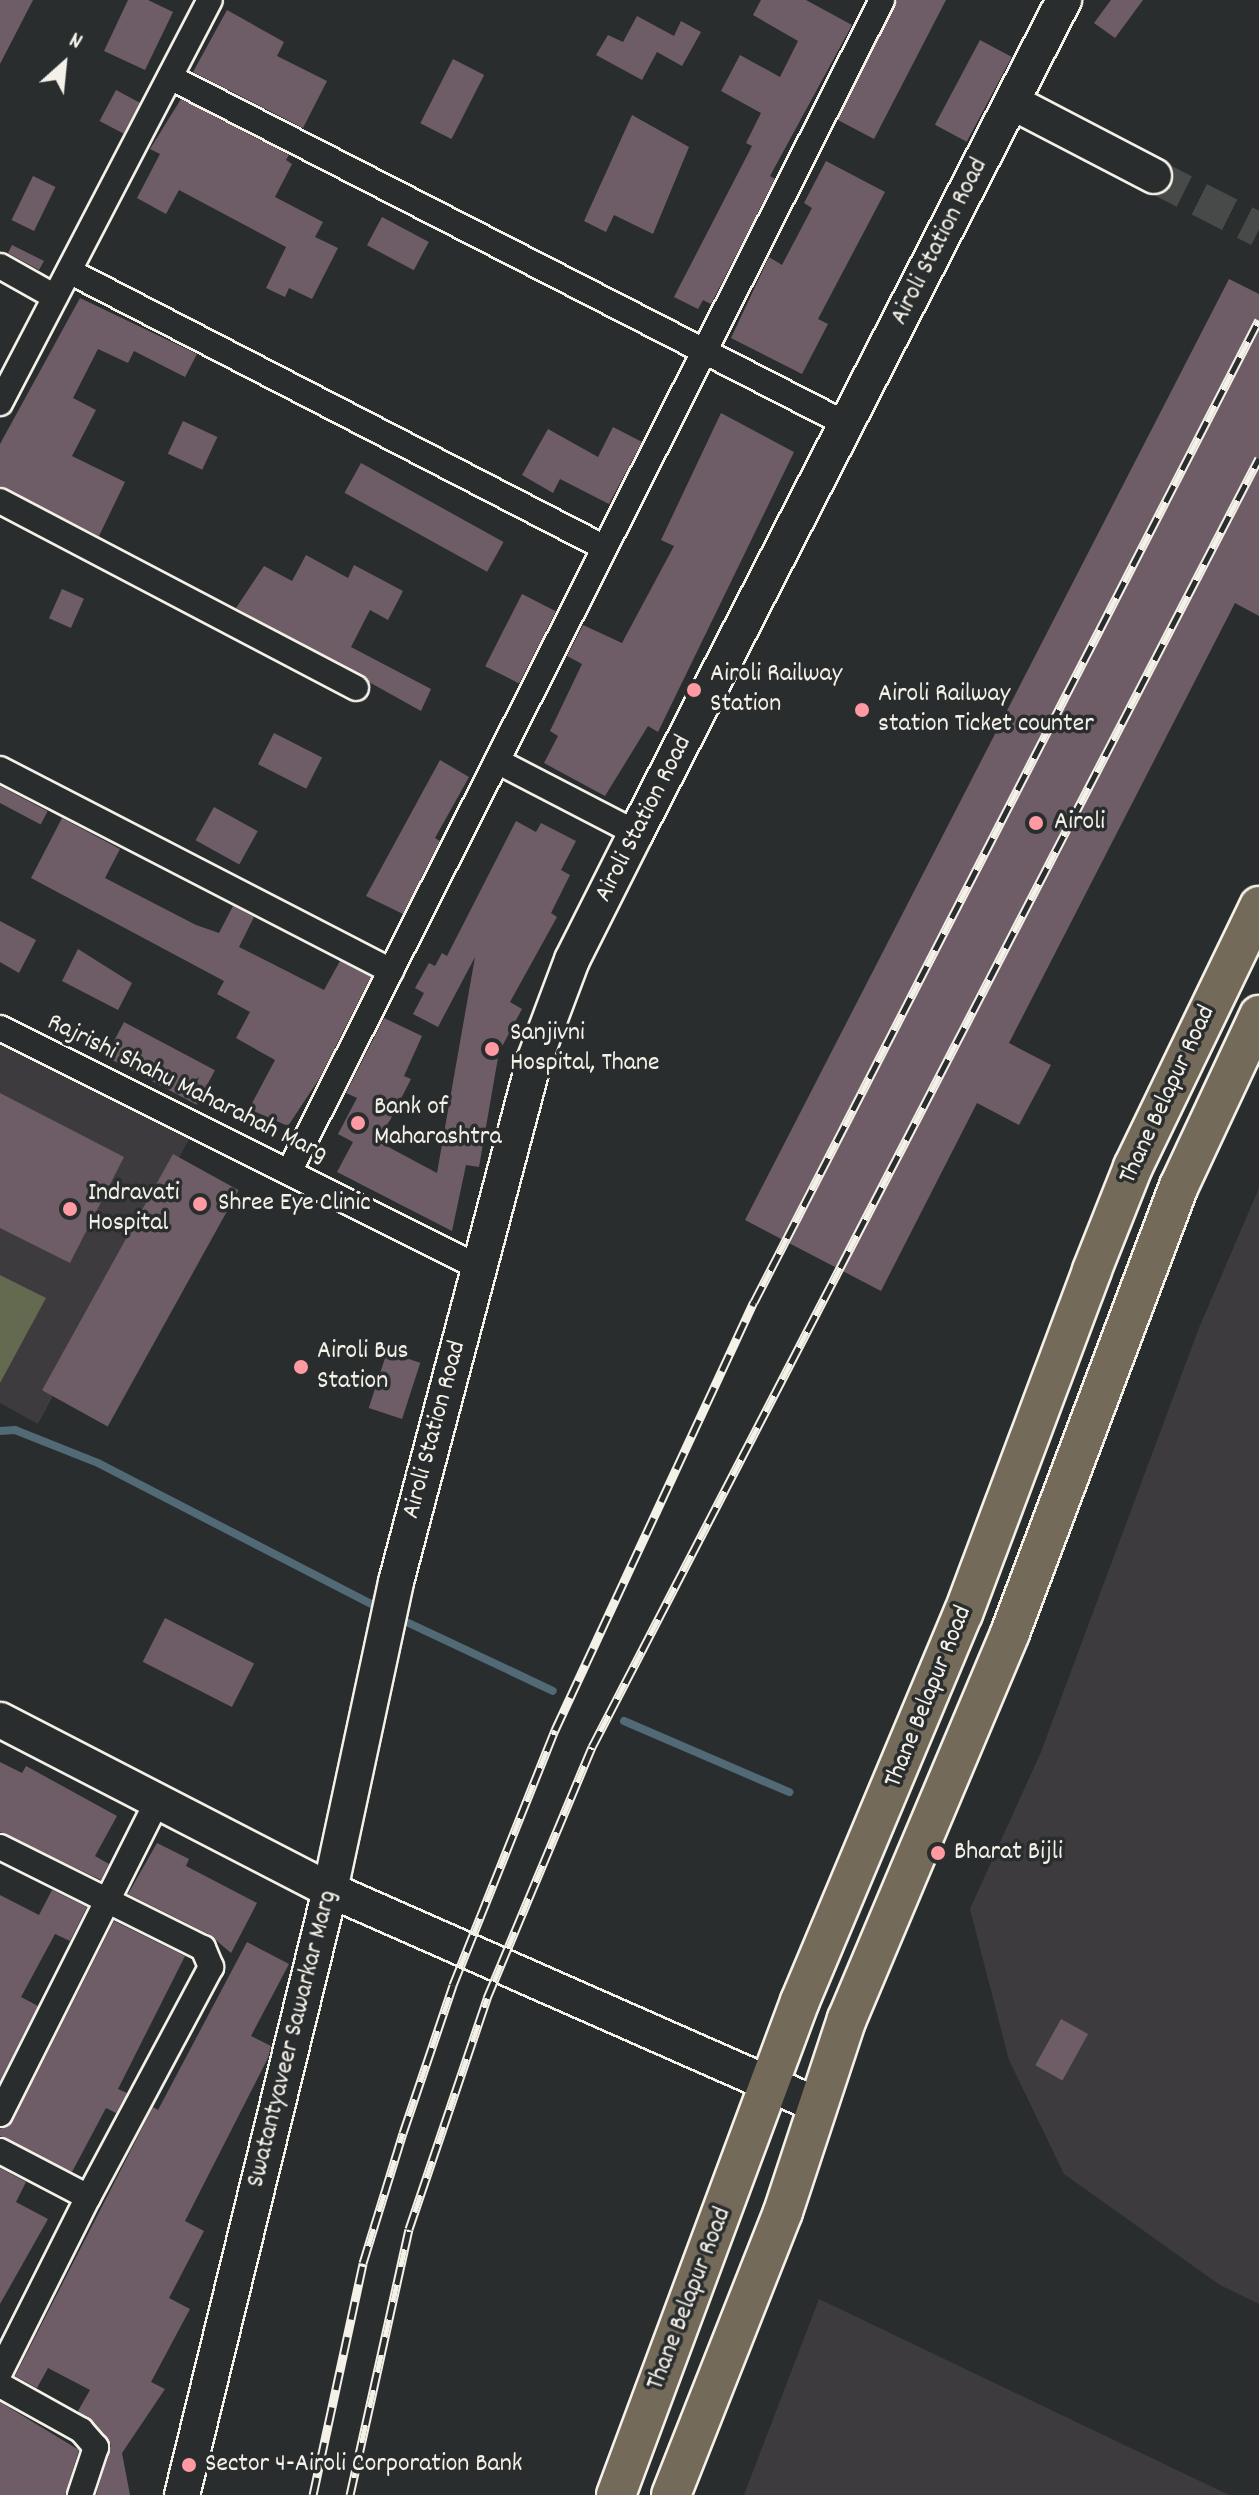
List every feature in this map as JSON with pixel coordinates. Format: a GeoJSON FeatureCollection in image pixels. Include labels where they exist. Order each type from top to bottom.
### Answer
{"type":"FeatureCollection","features":[{"type":"Feature","properties":{"kind":"main road","name":"Thane Belapur Road"},"geometry":{"type":"LineString","coordinates":[[616,2495],[770,2084],[963,1614],[1133,1167],[1259,906]]}},
{"type":"Feature","properties":{"kind":"main road","name":"Thane Belapur Road"},"geometry":{"type":"LineString","coordinates":[[671,2495],[783,2212],[847,2019],[1010,1633],[1138,1288],[1259,1015]]}},
{"type":"Feature","properties":{"kind":"street"},"geometry":{"type":"LineString","coordinates":[[0,403],[210,0]]}},
{"type":"Feature","properties":{"kind":"street"},"geometry":{"type":"LineString","coordinates":[[290,1170],[882,0]]}},
{"type":"Feature","properties":{"kind":"street","name":"Airoli Station Road"},"geometry":{"type":"LineString","coordinates":[[396,1582],[534,1061],[572,960],[1064,0]]}},
{"type":"Feature","properties":{"kind":"street"},"geometry":{"type":"LineString","coordinates":[[170,77],[846,424]]}},
{"type":"Feature","properties":{"kind":"street"},"geometry":{"type":"LineString","coordinates":[[1012,102],[1154,176]]}},
{"type":"Feature","properties":{"kind":"street"},"geometry":{"type":"LineString","coordinates":[[0,266],[55,297]]}},
{"type":"Feature","properties":{"kind":"street"},"geometry":{"type":"LineString","coordinates":[[69,271],[605,548]]}},
{"type":"Feature","properties":{"kind":"street"},"geometry":{"type":"LineString","coordinates":[[0,501],[356,688]]}},
{"type":"Feature","properties":{"kind":"street"},"geometry":{"type":"LineString","coordinates":[[497,761],[636,833]]}},
{"type":"Feature","properties":{"kind":"street"},"geometry":{"type":"LineString","coordinates":[[0,769],[391,971]]}},
{"type":"Feature","properties":{"kind":"street","name":"Rajrishi Shahu Maharahah Marg"},"geometry":{"type":"LineString","coordinates":[[0,1028],[290,1170],[478,1267]]}},
{"type":"Feature","properties":{"kind":"street","name":"Swatantyaveer Sawarkar Marg"},"geometry":{"type":"LineString","coordinates":[[182,2495],[330,1890],[396,1582]]}},
{"type":"Feature","properties":{"kind":"street"},"geometry":{"type":"LineString","coordinates":[[0,1720],[330,1890],[817,2105]]}},
{"type":"Feature","properties":{"kind":"street"},"geometry":{"type":"LineString","coordinates":[[0,2114],[104,1899],[157,1802]]}},
{"type":"Feature","properties":{"kind":"street"},"geometry":{"type":"LineString","coordinates":[[0,1847],[203,1948],[211,1967],[88,2197],[0,2372]]}},
{"type":"Feature","properties":{"kind":"street"},"geometry":{"type":"LineString","coordinates":[[0,2151],[88,2197]]}},
{"type":"Feature","properties":{"kind":"street"},"geometry":{"type":"LineString","coordinates":[[0,2385],[81,2430],[96,2447],[80,2495]]}},
{"type":"Feature","properties":{"kind":"shaded area"},"geometry":{"type":"Polygon","coordinates":[[[0,1035],[197,1124],[38,1424],[0,1403],[0,1035]]]}},
{"type":"Feature","properties":{"kind":"shaded area","name":"Bharat Bijli"},"geometry":{"type":"Polygon","coordinates":[[[1259,1188],[1259,2304],[1220,2285],[1064,2174],[1009,2060],[970,1909],[1041,1752],[1199,1328],[1259,1188]]]}},
{"type":"Feature","properties":{"kind":"shaded area"},"geometry":{"type":"Polygon","coordinates":[[[819,2299],[1229,2495],[744,2495],[819,2299]]]}},
{"type":"Feature","properties":{"kind":"green space"},"geometry":{"type":"Polygon","coordinates":[[[0,1275],[46,1298],[0,1383],[0,1275]]]}},
{"type":"Feature","properties":{"kind":"building"},"geometry":{"type":"Polygon","coordinates":[[[0,0],[33,0],[0,64],[0,0]]]}},
{"type":"Feature","properties":{"kind":"building"},"geometry":{"type":"Polygon","coordinates":[[[128,0],[148,0],[173,12],[145,70],[104,51],[128,0]]]}},
{"type":"Feature","properties":{"kind":"building"},"geometry":{"type":"Polygon","coordinates":[[[761,0],[806,0],[852,25],[770,176],[775,179],[711,304],[703,300],[698,309],[674,297],[752,146],[746,143],[761,113],[721,91],[740,55],[780,77],[798,41],[753,15],[761,0]]]}},
{"type":"Feature","properties":{"kind":"building"},"geometry":{"type":"Polygon","coordinates":[[[897,0],[946,0],[874,139],[838,120],[897,0]]]}},
{"type":"Feature","properties":{"kind":"building"},"geometry":{"type":"Polygon","coordinates":[[[1111,0],[1143,0],[1115,38],[1094,23],[1111,0]]]}},
{"type":"Feature","properties":{"kind":"building"},"geometry":{"type":"Polygon","coordinates":[[[227,10],[284,42],[277,56],[327,81],[303,128],[193,72],[227,10]]]}},
{"type":"Feature","properties":{"kind":"building"},"geometry":{"type":"Polygon","coordinates":[[[637,16],[674,36],[681,21],[701,32],[682,66],[657,52],[642,80],[596,55],[608,35],[623,42],[637,16]]]}},
{"type":"Feature","properties":{"kind":"building"},"geometry":{"type":"Polygon","coordinates":[[[980,40],[1012,57],[967,142],[935,125],[980,40]]]}},
{"type":"Feature","properties":{"kind":"building"},"geometry":{"type":"Polygon","coordinates":[[[453,59],[484,75],[451,139],[420,123],[453,59]]]}},
{"type":"Feature","properties":{"kind":"building"},"geometry":{"type":"Polygon","coordinates":[[[116,90],[140,103],[123,134],[100,121],[116,90]]]}},
{"type":"Feature","properties":{"kind":"building"},"geometry":{"type":"Polygon","coordinates":[[[181,99],[289,155],[286,160],[292,164],[275,197],[323,222],[315,237],[338,248],[312,299],[289,288],[285,297],[266,288],[286,247],[179,190],[166,214],[137,198],[160,154],[150,149],[181,99]]]}},
{"type":"Feature","properties":{"kind":"building"},"geometry":{"type":"Polygon","coordinates":[[[632,115],[689,147],[653,234],[614,215],[606,232],[584,221],[632,115]]]}},
{"type":"Feature","properties":{"kind":"building"},"geometry":{"type":"Polygon","coordinates":[[[826,161],[885,192],[818,319],[828,324],[802,374],[731,338],[769,257],[782,265],[812,208],[804,203],[826,161]]]}},
{"type":"Feature","properties":{"kind":"building"},"geometry":{"type":"Polygon","coordinates":[[[33,176],[55,187],[34,231],[12,220],[33,176]]]}},
{"type":"Feature","properties":{"kind":"building"},"geometry":{"type":"Polygon","coordinates":[[[382,217],[429,242],[414,270],[367,245],[382,217]]]}},
{"type":"Feature","properties":{"kind":"building"},"geometry":{"type":"Polygon","coordinates":[[[12,245],[44,261],[39,270],[8,253],[12,245]]]}},
{"type":"Feature","properties":{"kind":"building","name":"Airoli"},"geometry":{"type":"Polygon","coordinates":[[[1229,279],[1259,294],[1259,616],[1235,603],[1009,1043],[1051,1065],[1019,1125],[977,1103],[881,1291],[745,1220],[1229,279]]]}},
{"type":"Feature","properties":{"kind":"building"},"geometry":{"type":"Polygon","coordinates":[[[80,298],[197,354],[185,377],[134,351],[128,363],[98,349],[73,398],[96,410],[72,456],[125,482],[99,536],[0,486],[0,444],[80,298]]]}},
{"type":"Feature","properties":{"kind":"building"},"geometry":{"type":"Polygon","coordinates":[[[721,413],[794,452],[658,732],[648,726],[605,796],[544,763],[558,736],[550,731],[582,664],[567,656],[583,625],[622,643],[674,546],[661,540],[721,413]]]}},
{"type":"Feature","properties":{"kind":"building"},"geometry":{"type":"Polygon","coordinates":[[[183,421],[217,437],[202,470],[168,454],[183,421]]]}},
{"type":"Feature","properties":{"kind":"building"},"geometry":{"type":"Polygon","coordinates":[[[613,427],[642,442],[609,504],[560,479],[553,493],[522,475],[548,429],[598,457],[613,427]]]}},
{"type":"Feature","properties":{"kind":"building"},"geometry":{"type":"Polygon","coordinates":[[[361,463],[504,542],[487,572],[345,493],[361,463]]]}},
{"type":"Feature","properties":{"kind":"building"},"geometry":{"type":"Polygon","coordinates":[[[306,555],[348,578],[354,565],[403,591],[388,620],[370,610],[351,647],[431,689],[421,711],[236,608],[264,566],[292,581],[306,555]]]}},
{"type":"Feature","properties":{"kind":"building"},"geometry":{"type":"Polygon","coordinates":[[[62,589],[84,599],[71,628],[49,618],[62,589]]]}},
{"type":"Feature","properties":{"kind":"building"},"geometry":{"type":"Polygon","coordinates":[[[522,594],[556,611],[519,683],[485,666],[522,594]]]}},
{"type":"Feature","properties":{"kind":"building"},"geometry":{"type":"Polygon","coordinates":[[[274,733],[322,758],[306,789],[258,764],[274,733]]]}},
{"type":"Feature","properties":{"kind":"building"},"geometry":{"type":"Polygon","coordinates":[[[440,760],[469,777],[435,838],[440,841],[403,914],[366,896],[440,760]]]}},
{"type":"Feature","properties":{"kind":"building"},"geometry":{"type":"Polygon","coordinates":[[[0,786],[48,811],[41,825],[0,803],[0,786]]]}},
{"type":"Feature","properties":{"kind":"building"},"geometry":{"type":"Polygon","coordinates":[[[214,807],[258,831],[239,864],[196,840],[214,807]]]}},
{"type":"Feature","properties":{"kind":"building"},"geometry":{"type":"Polygon","coordinates":[[[62,818],[120,849],[105,878],[196,925],[219,933],[233,906],[254,917],[239,947],[324,990],[340,961],[371,977],[319,1079],[288,1126],[249,1109],[275,1060],[236,1038],[250,1012],[217,994],[224,981],[31,878],[62,818]]]}},
{"type":"Feature","properties":{"kind":"building"},"geometry":{"type":"Polygon","coordinates":[[[516,821],[536,832],[541,823],[576,841],[561,870],[570,875],[551,913],[557,917],[510,1002],[522,1009],[499,1052],[479,1167],[466,1165],[452,1231],[337,1172],[353,1142],[338,1134],[357,1098],[346,1093],[384,1018],[422,1036],[404,1076],[411,1079],[379,1142],[437,1173],[475,957],[438,1027],[413,1014],[424,993],[415,988],[429,963],[435,966],[442,953],[447,956],[516,821]]]}},
{"type":"Feature","properties":{"kind":"building"},"geometry":{"type":"Polygon","coordinates":[[[0,921],[36,940],[19,973],[0,962],[0,921]]]}},
{"type":"Feature","properties":{"kind":"building"},"geometry":{"type":"Polygon","coordinates":[[[78,949],[132,983],[118,1010],[62,981],[78,949]]]}},
{"type":"Feature","properties":{"kind":"building"},"geometry":{"type":"Polygon","coordinates":[[[124,1022],[215,1070],[197,1105],[106,1056],[124,1022]]]}},
{"type":"Feature","properties":{"kind":"building"},"geometry":{"type":"Polygon","coordinates":[[[0,1093],[124,1157],[70,1263],[0,1228],[0,1093]]]}},
{"type":"Feature","properties":{"kind":"building"},"geometry":{"type":"Polygon","coordinates":[[[173,1154],[239,1190],[108,1427],[42,1390],[173,1154]]]}},
{"type":"Feature","properties":{"kind":"building"},"geometry":{"type":"Polygon","coordinates":[[[387,1352],[420,1363],[402,1419],[369,1408],[387,1352]]]}},
{"type":"Feature","properties":{"kind":"building"},"geometry":{"type":"Polygon","coordinates":[[[165,1618],[254,1663],[232,1707],[143,1662],[165,1618]]]}},
{"type":"Feature","properties":{"kind":"building"},"geometry":{"type":"Polygon","coordinates":[[[0,1762],[22,1773],[26,1766],[117,1816],[95,1856],[109,1864],[101,1880],[0,1832],[0,1762]]]}},
{"type":"Feature","properties":{"kind":"building"},"geometry":{"type":"Polygon","coordinates":[[[157,1843],[189,1859],[186,1866],[257,1903],[231,1953],[210,1935],[128,1894],[157,1843]]]}},
{"type":"Feature","properties":{"kind":"building"},"geometry":{"type":"Polygon","coordinates":[[[52,1890],[87,1907],[70,1941],[55,1934],[21,1997],[38,2006],[0,2081],[0,1895],[39,1915],[52,1890]]]}},
{"type":"Feature","properties":{"kind":"building"},"geometry":{"type":"Polygon","coordinates":[[[114,1921],[185,1956],[118,2089],[127,2093],[116,2113],[106,2108],[72,2172],[0,2136],[0,2129],[13,2121],[114,1921]]]}},
{"type":"Feature","properties":{"kind":"building"},"geometry":{"type":"Polygon","coordinates":[[[247,1942],[289,1964],[251,2036],[271,2046],[268,2058],[185,2221],[204,2231],[169,2298],[190,2309],[151,2382],[165,2389],[122,2453],[130,2495],[96,2495],[111,2445],[78,2411],[90,2390],[48,2368],[37,2388],[15,2376],[153,2107],[158,2110],[247,1942]]]}},
{"type":"Feature","properties":{"kind":"building"},"geometry":{"type":"Polygon","coordinates":[[[1061,2019],[1088,2034],[1062,2080],[1035,2065],[1061,2019]]]}},
{"type":"Feature","properties":{"kind":"building"},"geometry":{"type":"Polygon","coordinates":[[[0,2168],[26,2182],[16,2202],[48,2219],[0,2304],[0,2168]]]}},
{"type":"Feature","properties":{"kind":"building"},"geometry":{"type":"Polygon","coordinates":[[[0,2402],[79,2450],[65,2495],[0,2495],[0,2402]]]}},
{"type":"Feature","properties":{"kind":"waterway"},"geometry":{"type":"LineString","coordinates":[[0,1431],[15,1430],[98,1463],[383,1610]]}},
{"type":"Feature","properties":{"kind":"waterway"},"geometry":{"type":"LineString","coordinates":[[398,1618],[553,1691]]}},
{"type":"Feature","properties":{"kind":"waterway"},"geometry":{"type":"LineString","coordinates":[[624,1721],[789,1792]]}},
{"type":"Feature","properties":{"kind":"tunnel"},"geometry":{"type":"LineString","coordinates":[[1154,176],[1259,230]]}},
{"type":"Feature","properties":{"kind":"railway"},"geometry":{"type":"LineString","coordinates":[[313,2495],[363,2263],[403,2133],[453,1985],[555,1730],[754,1302],[1259,320]]}},
{"type":"Feature","properties":{"kind":"railway"},"geometry":{"type":"LineString","coordinates":[[350,2495],[409,2229],[487,1998],[592,1747],[1259,458]]}},
{"type":"Feature","properties":{"kind":"place","name":"Airoli Railway Station"},"geometry":{"type":"Point","coordinates":[694,690]}},
{"type":"Feature","properties":{"kind":"place","name":"Airoli Railway station Ticket counter"},"geometry":{"type":"Point","coordinates":[862,710]}},
{"type":"Feature","properties":{"kind":"place","name":"Airoli"},"geometry":{"type":"Point","coordinates":[1036,823]}},
{"type":"Feature","properties":{"kind":"place","name":"Sanjivni Hospital, Thane"},"geometry":{"type":"Point","coordinates":[492,1049]}},
{"type":"Feature","properties":{"kind":"place","name":"Bank of Maharashtra"},"geometry":{"type":"Point","coordinates":[358,1123]}},
{"type":"Feature","properties":{"kind":"place","name":"Shree Eye Clinic"},"geometry":{"type":"Point","coordinates":[200,1204]}},
{"type":"Feature","properties":{"kind":"place","name":"Indravati Hospital"},"geometry":{"type":"Point","coordinates":[70,1209]}},
{"type":"Feature","properties":{"kind":"place","name":"Airoli Bus Station"},"geometry":{"type":"Point","coordinates":[301,1367]}},
{"type":"Feature","properties":{"kind":"place","name":"Bharat Bijli"},"geometry":{"type":"Point","coordinates":[938,1853]}},
{"type":"Feature","properties":{"kind":"place","name":"Sector 4-Airoli Corporation Bank"},"geometry":{"type":"Point","coordinates":[189,2465]}}]}
